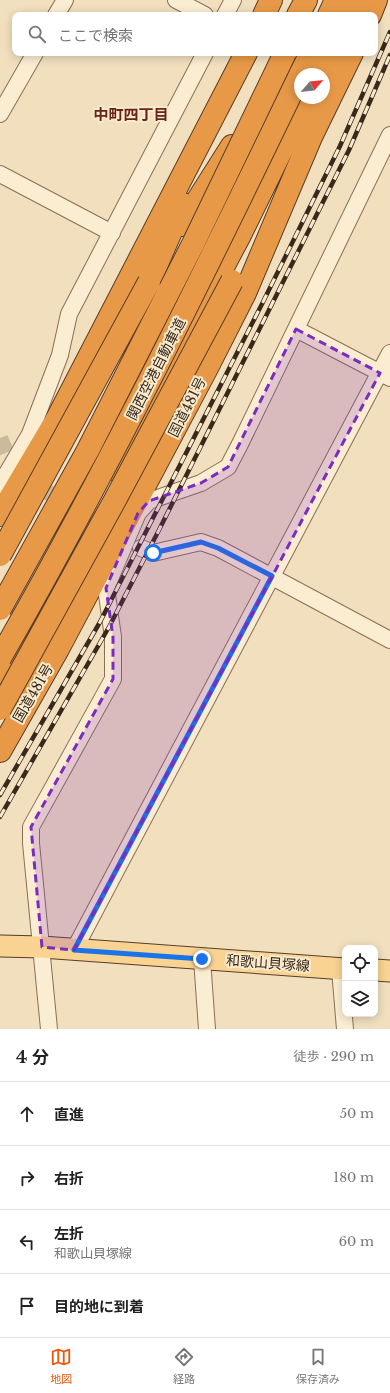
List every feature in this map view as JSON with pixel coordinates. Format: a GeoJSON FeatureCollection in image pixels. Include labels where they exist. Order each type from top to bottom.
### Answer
{"type":"FeatureCollection","features":[{"type":"Feature","properties":{"kind":"highway"},"geometry":{"type":"LineString","coordinates":[[265,12],[271,0]]}},
{"type":"Feature","properties":{"kind":"highway"},"geometry":{"type":"LineString","coordinates":[[300,12],[306,0]]}},
{"type":"Feature","properties":{"kind":"highway"},"geometry":{"type":"LineString","coordinates":[[304,12],[310,0]]}},
{"type":"Feature","properties":{"kind":"highway"},"geometry":{"type":"LineString","coordinates":[[330,12],[336,0]]}},
{"type":"Feature","properties":{"kind":"highway"},"geometry":{"type":"LineString","coordinates":[[348,12],[353,0]]}},
{"type":"Feature","properties":{"kind":"highway"},"geometry":{"type":"LineString","coordinates":[[371,12],[376,0]]}},
{"type":"Feature","properties":{"kind":"highway"},"geometry":{"type":"LineString","coordinates":[[0,516],[58,418],[245,56]]}},
{"type":"Feature","properties":{"kind":"highway"},"geometry":{"type":"LineString","coordinates":[[150,282],[246,56]]}},
{"type":"Feature","properties":{"kind":"highway"},"geometry":{"type":"LineString","coordinates":[[0,592],[171,275],[279,56]]}},
{"type":"Feature","properties":{"kind":"highway","name":"関西空港自動車道"},"geometry":{"type":"LineString","coordinates":[[0,609],[88,450],[193,244],[284,56]]}},
{"type":"Feature","properties":{"kind":"highway","name":"関西空港自動車道"},"geometry":{"type":"LineString","coordinates":[[303,68],[309,56]]}},
{"type":"Feature","properties":{"kind":"highway"},"geometry":{"type":"LineString","coordinates":[[322,68],[328,56]]}},
{"type":"Feature","properties":{"kind":"highway"},"geometry":{"type":"LineString","coordinates":[[330,83],[350,56]]}},
{"type":"Feature","properties":{"kind":"highway","name":"関西空港自動車道"},"geometry":{"type":"LineString","coordinates":[[0,658],[135,411],[212,258],[294,87]]}},
{"type":"Feature","properties":{"kind":"highway"},"geometry":{"type":"LineString","coordinates":[[0,709],[112,507],[232,281],[315,104]]}},
{"type":"Feature","properties":{"kind":"highway"},"geometry":{"type":"LineString","coordinates":[[0,555],[190,210],[246,124]]}},
{"type":"Feature","properties":{"kind":"highway"},"geometry":{"type":"LineString","coordinates":[[0,682],[56,574],[112,475],[240,235],[302,131]]}},
{"type":"Feature","properties":{"kind":"highway","name":"国道481号"},"geometry":{"type":"LineString","coordinates":[[0,751],[62,642],[245,293],[302,131]]}},
{"type":"Feature","properties":{"kind":"main road","name":"和歌山貝塚線"},"geometry":{"type":"LineString","coordinates":[[0,946],[42,947],[342,969]]}},
{"type":"Feature","properties":{"kind":"main road"},"geometry":{"type":"LineString","coordinates":[[378,970],[390,971]]}},
{"type":"Feature","properties":{"kind":"street"},"geometry":{"type":"LineString","coordinates":[[58,12],[65,0]]}},
{"type":"Feature","properties":{"kind":"street"},"geometry":{"type":"LineString","coordinates":[[176,0],[199,12]]}},
{"type":"Feature","properties":{"kind":"street"},"geometry":{"type":"LineString","coordinates":[[227,12],[233,0]]}},
{"type":"Feature","properties":{"kind":"street"},"geometry":{"type":"LineString","coordinates":[[0,114],[33,56]]}},
{"type":"Feature","properties":{"kind":"street"},"geometry":{"type":"LineString","coordinates":[[0,485],[30,434],[60,355],[69,314],[203,56]]}},
{"type":"Feature","properties":{"kind":"street"},"geometry":{"type":"LineString","coordinates":[[49,1029],[42,947],[30,843],[31,827],[113,679],[113,637],[106,588],[138,513],[149,501],[201,483],[228,466],[390,135]]}},
{"type":"Feature","properties":{"kind":"street"},"geometry":{"type":"LineString","coordinates":[[0,174],[112,233]]}},
{"type":"Feature","properties":{"kind":"street"},"geometry":{"type":"LineString","coordinates":[[296,329],[385,375]]}},
{"type":"Feature","properties":{"kind":"street"},"geometry":{"type":"LineString","coordinates":[[74,950],[272,576],[385,375],[390,353]]}},
{"type":"Feature","properties":{"kind":"street"},"geometry":{"type":"LineString","coordinates":[[142,548],[153,553],[201,542],[218,548],[390,640]]}},
{"type":"Feature","properties":{"kind":"street"},"geometry":{"type":"LineString","coordinates":[[202,959],[207,1029]]}},
{"type":"Feature","properties":{"kind":"street"},"geometry":{"type":"LineString","coordinates":[[343,981],[345,1029]]}},
{"type":"Feature","properties":{"kind":"highlighted area"},"geometry":{"type":"Polygon","coordinates":[[[296,329],[380,373],[74,950],[42,947],[31,827],[113,679],[113,637],[106,588],[138,513],[149,501],[201,483],[228,467],[296,329]]]}},
{"type":"Feature","properties":{"kind":"tunnel"},"geometry":{"type":"LineString","coordinates":[[0,438],[7,455],[19,475],[111,530]]}},
{"type":"Feature","properties":{"kind":"railway"},"geometry":{"type":"LineString","coordinates":[[0,795],[100,622],[263,302],[340,146],[390,32]]}},
{"type":"Feature","properties":{"kind":"railway"},"geometry":{"type":"LineString","coordinates":[[0,817],[109,627],[160,528],[349,150],[390,55]]}},
{"type":"Feature","properties":{"kind":"district","name":"中町四丁目"},"geometry":{"type":"Point","coordinates":[131,115]}},
{"type":"Feature","properties":{"kind":"route"},"geometry":{"type":"LineString","coordinates":[[153,553],[201,542],[218,548],[272,576],[74,950],[202,959]]}}]}
